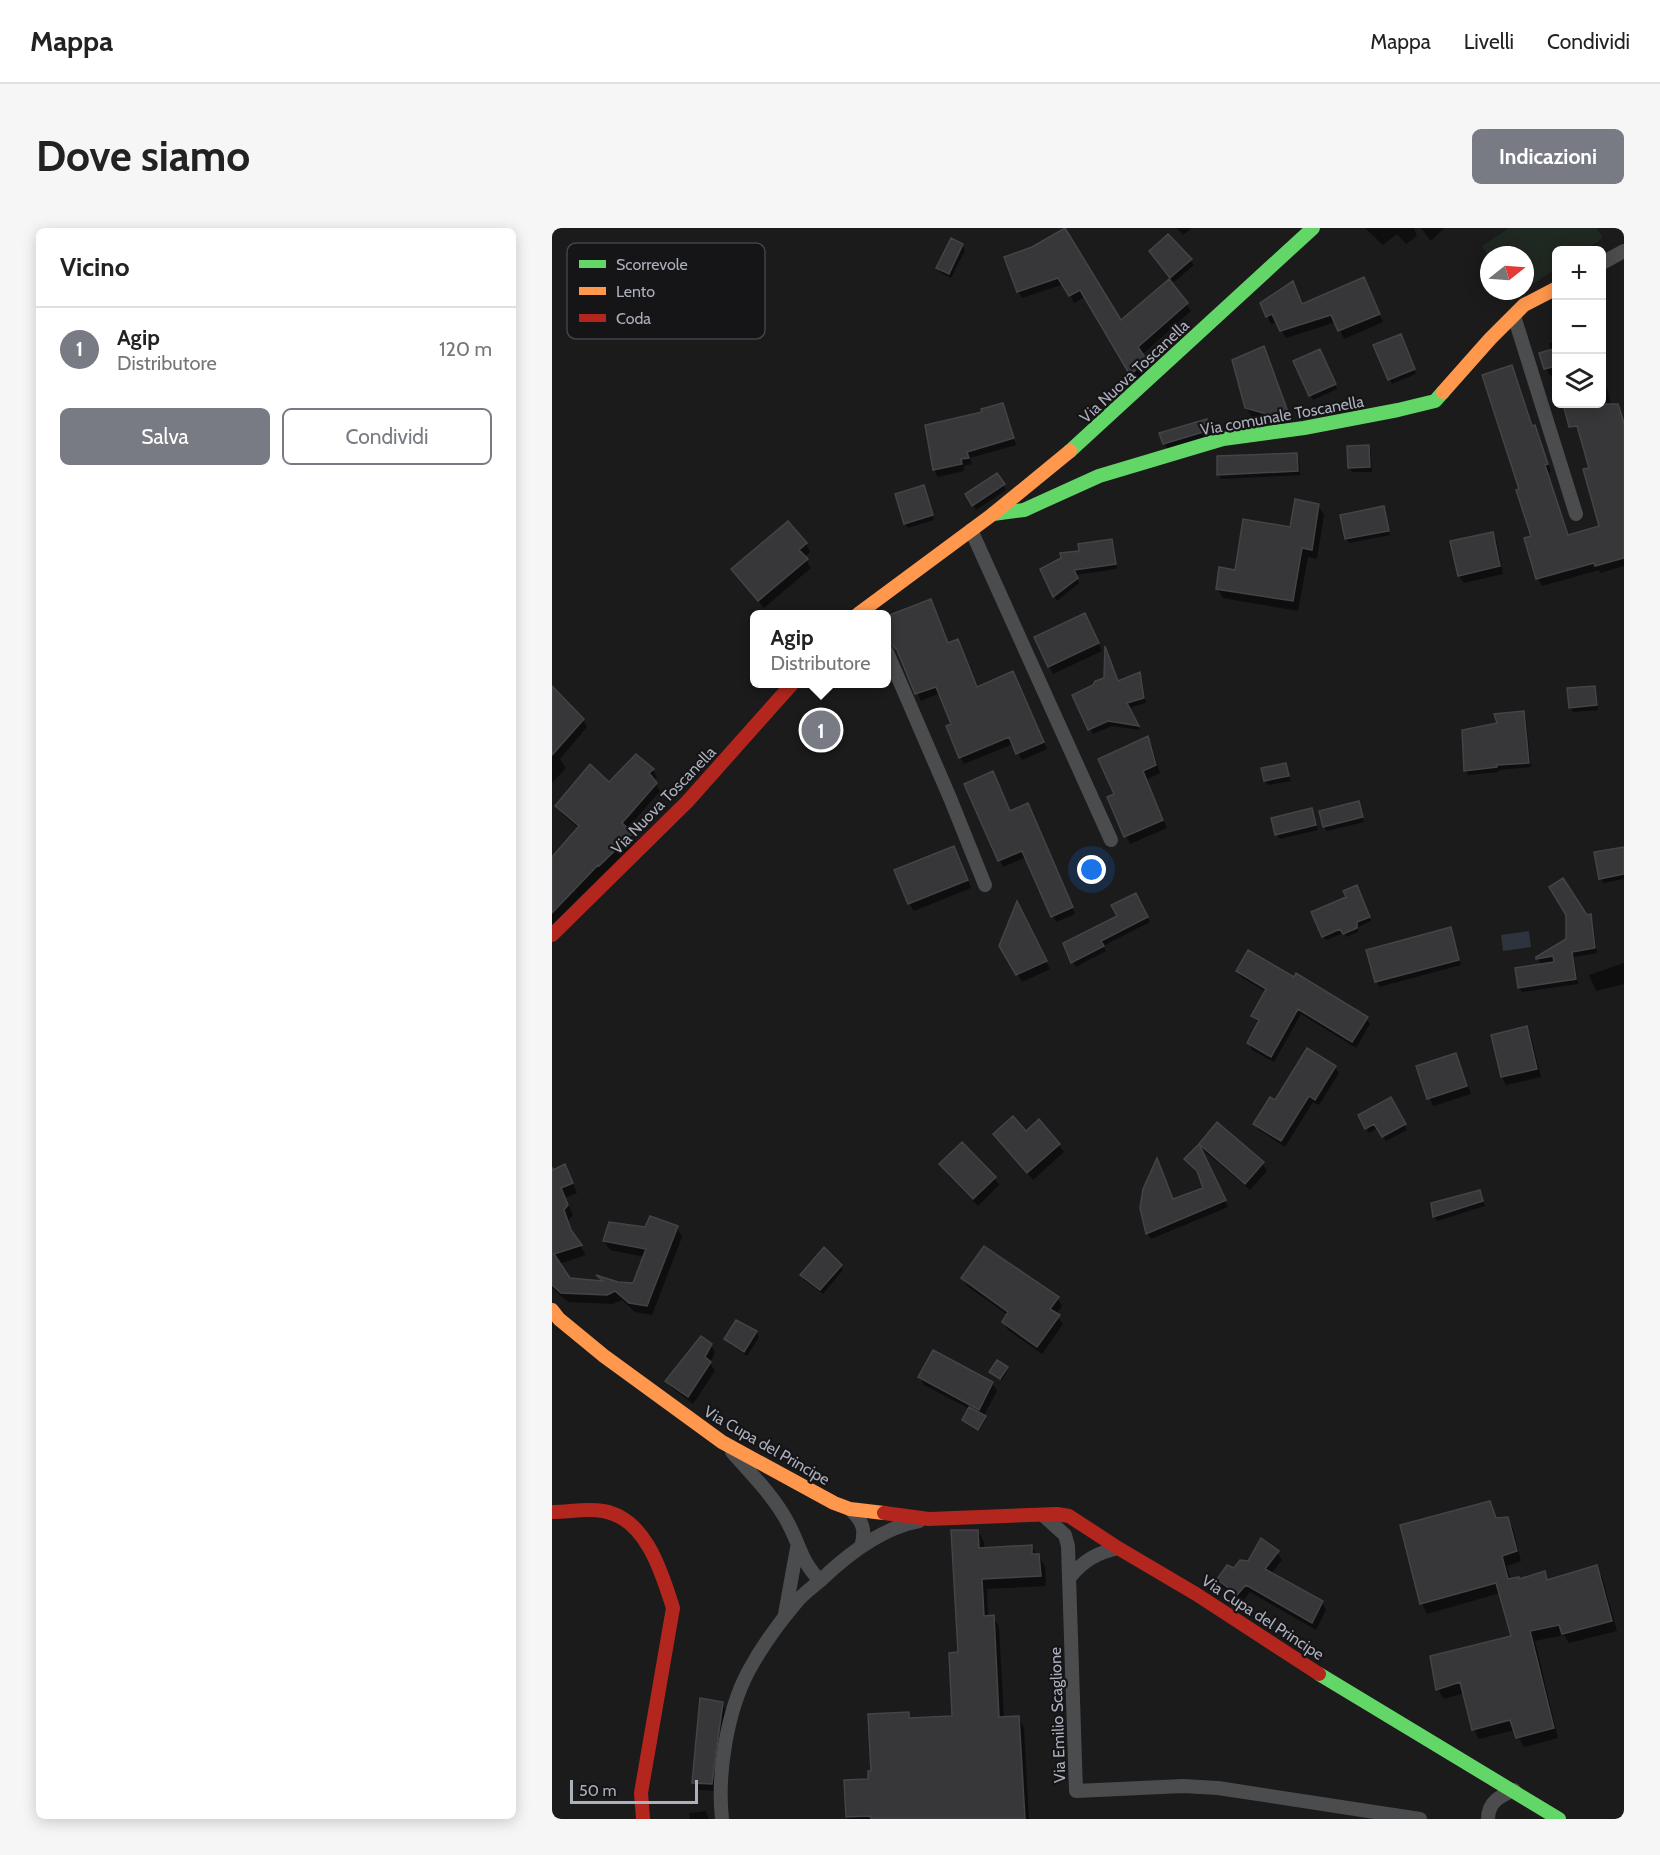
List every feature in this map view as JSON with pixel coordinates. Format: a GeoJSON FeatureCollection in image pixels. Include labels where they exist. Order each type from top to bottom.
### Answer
{"type":"FeatureCollection","features":[{"type":"Feature","properties":{"kind":"street","name":"Via Nuova Toscanella"},"geometry":{"type":"LineString","coordinates":[[868,610],[993,514],[1081,442],[1313,228]]}},
{"type":"Feature","properties":{"kind":"street"},"geometry":{"type":"LineString","coordinates":[[1606,261],[1624,251]]}},
{"type":"Feature","properties":{"kind":"street","name":"Via comunale Toscanella"},"geometry":{"type":"LineString","coordinates":[[993,514],[1024,510],[1099,476],[1223,439],[1304,428],[1398,411],[1435,401],[1524,304],[1552,290]]}},
{"type":"Feature","properties":{"kind":"street"},"geometry":{"type":"LineString","coordinates":[[1514,316],[1576,514]]}},
{"type":"Feature","properties":{"kind":"street"},"geometry":{"type":"LineString","coordinates":[[971,530],[1111,840]]}},
{"type":"Feature","properties":{"kind":"street"},"geometry":{"type":"LineString","coordinates":[[891,661],[946,787],[985,885]]}},
{"type":"Feature","properties":{"kind":"street","name":"Via Nuova Toscanella"},"geometry":{"type":"LineString","coordinates":[[552,935],[687,802],[788,688]]}},
{"type":"Feature","properties":{"kind":"street","name":"Via Cupa del Principe"},"geometry":{"type":"LineString","coordinates":[[552,1310],[559,1319],[604,1356],[722,1442],[850,1509],[929,1519],[1057,1514],[1069,1516],[1325,1677],[1559,1819]]}},
{"type":"Feature","properties":{"kind":"street"},"geometry":{"type":"LineString","coordinates":[[722,1442],[769,1493],[789,1525],[806,1566],[820,1581]]}},
{"type":"Feature","properties":{"kind":"street"},"geometry":{"type":"LineString","coordinates":[[769,1493],[775,1481],[785,1477]]}},
{"type":"Feature","properties":{"kind":"street"},"geometry":{"type":"LineString","coordinates":[[850,1509],[864,1527],[861,1547]]}},
{"type":"Feature","properties":{"kind":"street"},"geometry":{"type":"LineString","coordinates":[[552,1512],[607,1511],[626,1522],[642,1537],[670,1598],[672,1608],[670,1632],[641,1793],[643,1819]]}},
{"type":"Feature","properties":{"kind":"street","name":"Via Emilio Scaglione"},"geometry":{"type":"LineString","coordinates":[[1044,1516],[1065,1535],[1068,1546],[1076,1791],[1183,1786],[1218,1788],[1420,1819]]}},
{"type":"Feature","properties":{"kind":"street","name":"Via Cupa del Principe"},"geometry":{"type":"LineString","coordinates":[[722,1819],[721,1788],[727,1738],[736,1703],[748,1672],[784,1619],[796,1602],[839,1562],[861,1547],[909,1523],[929,1519]]}},
{"type":"Feature","properties":{"kind":"street"},"geometry":{"type":"LineString","coordinates":[[784,1619],[797,1546]]}},
{"type":"Feature","properties":{"kind":"street"},"geometry":{"type":"LineString","coordinates":[[1070,1577],[1089,1558],[1100,1552],[1118,1548]]}},
{"type":"Feature","properties":{"kind":"street"},"geometry":{"type":"LineString","coordinates":[[1488,1819],[1495,1800],[1514,1790]]}},
{"type":"Feature","properties":{"kind":"shaded area"},"geometry":{"type":"Polygon","coordinates":[[[1509,228],[1597,228],[1603,238],[1591,246],[1552,246],[1552,272],[1534,283],[1534,246],[1482,246],[1509,228]]]}},
{"type":"Feature","properties":{"kind":"shaded area"},"geometry":{"type":"Polygon","coordinates":[[[1529,931],[1531,947],[1503,951],[1501,935],[1529,931]]]}},
{"type":"Feature","properties":{"kind":"building"},"geometry":{"type":"Polygon","coordinates":[[[1065,228],[1121,320],[1169,279],[1188,303],[1138,347],[1147,360],[1130,375],[1080,290],[1069,296],[1058,278],[1017,292],[1004,257],[1032,247],[1065,228]]]}},
{"type":"Feature","properties":{"kind":"building"},"geometry":{"type":"Polygon","coordinates":[[[1168,234],[1192,259],[1170,278],[1149,251],[1168,234]]]}},
{"type":"Feature","properties":{"kind":"building"},"geometry":{"type":"Polygon","coordinates":[[[951,238],[963,244],[949,274],[936,268],[951,238]]]}},
{"type":"Feature","properties":{"kind":"building"},"geometry":{"type":"Polygon","coordinates":[[[1364,277],[1380,314],[1338,331],[1331,315],[1280,331],[1272,314],[1266,317],[1260,303],[1293,281],[1302,304],[1364,277]]]}},
{"type":"Feature","properties":{"kind":"building"},"geometry":{"type":"Polygon","coordinates":[[[1401,334],[1415,369],[1388,380],[1373,345],[1401,334]]]}},
{"type":"Feature","properties":{"kind":"building"},"geometry":{"type":"Polygon","coordinates":[[[1264,346],[1288,412],[1270,415],[1245,408],[1232,360],[1264,346]]]}},
{"type":"Feature","properties":{"kind":"building"},"geometry":{"type":"Polygon","coordinates":[[[1320,349],[1336,384],[1309,396],[1293,361],[1320,349]]]}},
{"type":"Feature","properties":{"kind":"building"},"geometry":{"type":"Polygon","coordinates":[[[1552,349],[1552,367],[1544,369],[1539,353],[1552,349]]]}},
{"type":"Feature","properties":{"kind":"building"},"geometry":{"type":"Polygon","coordinates":[[[1512,365],[1532,426],[1535,425],[1548,464],[1545,465],[1568,535],[1599,526],[1583,469],[1589,468],[1577,426],[1569,427],[1564,408],[1606,408],[1606,404],[1618,404],[1624,423],[1624,558],[1595,566],[1594,563],[1536,579],[1524,538],[1531,536],[1516,490],[1519,489],[1482,375],[1512,365]]]}},
{"type":"Feature","properties":{"kind":"building"},"geometry":{"type":"Polygon","coordinates":[[[1003,403],[1014,438],[967,452],[969,458],[961,459],[962,464],[933,470],[925,425],[982,412],[981,409],[1003,403]]]}},
{"type":"Feature","properties":{"kind":"building"},"geometry":{"type":"Polygon","coordinates":[[[1207,419],[1210,430],[1163,444],[1159,433],[1207,419]]]}},
{"type":"Feature","properties":{"kind":"building"},"geometry":{"type":"Polygon","coordinates":[[[1369,445],[1370,467],[1348,468],[1347,446],[1369,445]]]}},
{"type":"Feature","properties":{"kind":"building"},"geometry":{"type":"Polygon","coordinates":[[[1297,453],[1298,471],[1217,475],[1217,456],[1297,453]]]}},
{"type":"Feature","properties":{"kind":"building"},"geometry":{"type":"Polygon","coordinates":[[[997,473],[1005,484],[972,506],[965,494],[997,473]]]}},
{"type":"Feature","properties":{"kind":"building"},"geometry":{"type":"Polygon","coordinates":[[[924,485],[933,515],[904,524],[895,494],[924,485]]]}},
{"type":"Feature","properties":{"kind":"building"},"geometry":{"type":"Polygon","coordinates":[[[1295,499],[1319,504],[1312,550],[1302,548],[1293,601],[1216,589],[1219,567],[1235,570],[1243,519],[1290,527],[1295,499]]]}},
{"type":"Feature","properties":{"kind":"building"},"geometry":{"type":"Polygon","coordinates":[[[1384,506],[1389,531],[1345,539],[1340,515],[1384,506]]]}},
{"type":"Feature","properties":{"kind":"building"},"geometry":{"type":"Polygon","coordinates":[[[788,521],[807,543],[799,550],[808,559],[758,601],[731,569],[788,521]]]}},
{"type":"Feature","properties":{"kind":"building"},"geometry":{"type":"Polygon","coordinates":[[[1493,532],[1500,566],[1458,576],[1450,541],[1493,532]]]}},
{"type":"Feature","properties":{"kind":"building"},"geometry":{"type":"Polygon","coordinates":[[[1112,539],[1116,564],[1074,570],[1078,578],[1053,597],[1040,569],[1061,558],[1060,553],[1079,551],[1078,544],[1112,539]]]}},
{"type":"Feature","properties":{"kind":"building"},"geometry":{"type":"Polygon","coordinates":[[[931,599],[948,643],[958,639],[977,687],[1013,671],[1044,742],[1016,754],[1009,737],[959,758],[946,726],[951,724],[936,687],[915,694],[897,650],[891,644],[891,614],[931,599]]]}},
{"type":"Feature","properties":{"kind":"building"},"geometry":{"type":"Polygon","coordinates":[[[1085,613],[1099,643],[1048,667],[1034,637],[1085,613]]]}},
{"type":"Feature","properties":{"kind":"building"},"geometry":{"type":"Polygon","coordinates":[[[1105,646],[1118,681],[1140,672],[1144,698],[1127,703],[1139,726],[1108,721],[1088,730],[1072,695],[1104,678],[1105,646]]]}},
{"type":"Feature","properties":{"kind":"building"},"geometry":{"type":"Polygon","coordinates":[[[552,686],[584,719],[552,755],[552,686]]]}},
{"type":"Feature","properties":{"kind":"building"},"geometry":{"type":"Polygon","coordinates":[[[1595,686],[1597,705],[1569,708],[1567,688],[1595,686]]]}},
{"type":"Feature","properties":{"kind":"building"},"geometry":{"type":"Polygon","coordinates":[[[1524,711],[1529,763],[1497,765],[1497,767],[1464,771],[1462,730],[1497,723],[1494,714],[1524,711]]]}},
{"type":"Feature","properties":{"kind":"building"},"geometry":{"type":"Polygon","coordinates":[[[1148,736],[1156,765],[1143,771],[1163,820],[1124,837],[1107,797],[1114,794],[1098,759],[1148,736]]]}},
{"type":"Feature","properties":{"kind":"building"},"geometry":{"type":"Polygon","coordinates":[[[636,754],[654,769],[649,773],[657,783],[622,823],[633,833],[598,865],[552,913],[552,857],[579,826],[555,806],[590,764],[609,782],[636,754]]]}},
{"type":"Feature","properties":{"kind":"building"},"geometry":{"type":"Polygon","coordinates":[[[1286,763],[1289,776],[1264,781],[1261,768],[1286,763]]]}},
{"type":"Feature","properties":{"kind":"building"},"geometry":{"type":"Polygon","coordinates":[[[993,771],[1010,811],[1028,803],[1073,907],[1051,917],[1022,851],[998,861],[964,784],[993,771]]]}},
{"type":"Feature","properties":{"kind":"building"},"geometry":{"type":"Polygon","coordinates":[[[1359,801],[1363,817],[1323,827],[1319,811],[1359,801]]]}},
{"type":"Feature","properties":{"kind":"building"},"geometry":{"type":"Polygon","coordinates":[[[1312,808],[1316,825],[1275,835],[1271,818],[1312,808]]]}},
{"type":"Feature","properties":{"kind":"building"},"geometry":{"type":"Polygon","coordinates":[[[954,846],[968,880],[908,904],[894,870],[954,846]]]}},
{"type":"Feature","properties":{"kind":"building"},"geometry":{"type":"Polygon","coordinates":[[[1624,847],[1624,874],[1599,879],[1594,852],[1624,847]]]}},
{"type":"Feature","properties":{"kind":"building"},"geometry":{"type":"Polygon","coordinates":[[[1563,878],[1587,915],[1591,914],[1595,948],[1572,952],[1576,979],[1518,988],[1515,968],[1554,962],[1553,956],[1536,959],[1536,957],[1566,939],[1566,915],[1549,887],[1563,878]]]}},
{"type":"Feature","properties":{"kind":"building"},"geometry":{"type":"Polygon","coordinates":[[[1357,885],[1370,917],[1357,922],[1357,928],[1343,934],[1340,929],[1322,937],[1311,912],[1346,897],[1343,891],[1357,885]]]}},
{"type":"Feature","properties":{"kind":"building"},"geometry":{"type":"Polygon","coordinates":[[[1136,893],[1148,917],[1101,941],[1104,946],[1071,963],[1063,943],[1117,916],[1111,905],[1136,893]]]}},
{"type":"Feature","properties":{"kind":"building"},"geometry":{"type":"Polygon","coordinates":[[[1017,901],[1047,961],[1016,975],[999,946],[1017,901]]]}},
{"type":"Feature","properties":{"kind":"building"},"geometry":{"type":"Polygon","coordinates":[[[1451,927],[1459,960],[1375,982],[1366,950],[1451,927]]]}},
{"type":"Feature","properties":{"kind":"building"},"geometry":{"type":"Polygon","coordinates":[[[1248,950],[1294,977],[1296,973],[1368,1017],[1352,1042],[1298,1009],[1271,1057],[1247,1043],[1259,1020],[1251,1016],[1266,989],[1236,971],[1248,950]]]}},
{"type":"Feature","properties":{"kind":"building"},"geometry":{"type":"Polygon","coordinates":[[[1527,1026],[1537,1069],[1501,1077],[1491,1035],[1527,1026]]]}},
{"type":"Feature","properties":{"kind":"building"},"geometry":{"type":"Polygon","coordinates":[[[1307,1048],[1336,1066],[1315,1100],[1309,1096],[1281,1141],[1253,1124],[1270,1097],[1275,1100],[1307,1048]]]}},
{"type":"Feature","properties":{"kind":"building"},"geometry":{"type":"Polygon","coordinates":[[[1456,1053],[1467,1086],[1427,1099],[1416,1066],[1456,1053]]]}},
{"type":"Feature","properties":{"kind":"building"},"geometry":{"type":"Polygon","coordinates":[[[1391,1097],[1406,1124],[1382,1137],[1374,1124],[1365,1129],[1358,1115],[1391,1097]]]}},
{"type":"Feature","properties":{"kind":"building"},"geometry":{"type":"Polygon","coordinates":[[[1013,1116],[1026,1131],[1039,1119],[1060,1144],[1027,1173],[993,1134],[1013,1116]]]}},
{"type":"Feature","properties":{"kind":"building"},"geometry":{"type":"Polygon","coordinates":[[[1217,1122],[1264,1162],[1245,1184],[1199,1144],[1217,1122]]]}},
{"type":"Feature","properties":{"kind":"building"},"geometry":{"type":"Polygon","coordinates":[[[962,1142],[996,1177],[973,1199],[939,1164],[962,1142]]]}},
{"type":"Feature","properties":{"kind":"building"},"geometry":{"type":"Polygon","coordinates":[[[1199,1144],[1226,1200],[1146,1234],[1140,1208],[1143,1189],[1157,1158],[1173,1199],[1203,1188],[1197,1171],[1184,1159],[1199,1144]]]}},
{"type":"Feature","properties":{"kind":"building"},"geometry":{"type":"Polygon","coordinates":[[[565,1164],[573,1183],[561,1188],[568,1205],[564,1210],[571,1230],[582,1245],[554,1254],[570,1278],[603,1281],[596,1275],[618,1282],[633,1283],[646,1249],[603,1241],[609,1222],[645,1227],[650,1216],[678,1226],[647,1306],[629,1303],[615,1291],[607,1295],[561,1293],[552,1285],[552,1167],[553,1170],[565,1164]]]}},
{"type":"Feature","properties":{"kind":"building"},"geometry":{"type":"Polygon","coordinates":[[[1480,1190],[1483,1201],[1433,1217],[1431,1203],[1480,1190]]]}},
{"type":"Feature","properties":{"kind":"building"},"geometry":{"type":"Polygon","coordinates":[[[984,1246],[1059,1297],[1050,1309],[1060,1315],[1037,1347],[1002,1322],[1008,1312],[961,1278],[984,1246]]]}},
{"type":"Feature","properties":{"kind":"building"},"geometry":{"type":"Polygon","coordinates":[[[824,1247],[842,1265],[820,1290],[800,1275],[824,1247]]]}},
{"type":"Feature","properties":{"kind":"building"},"geometry":{"type":"Polygon","coordinates":[[[736,1320],[757,1331],[744,1352],[724,1339],[736,1320]]]}},
{"type":"Feature","properties":{"kind":"building"},"geometry":{"type":"Polygon","coordinates":[[[701,1336],[712,1344],[705,1357],[711,1362],[688,1397],[665,1381],[701,1336]]]}},
{"type":"Feature","properties":{"kind":"building"},"geometry":{"type":"Polygon","coordinates":[[[933,1350],[993,1382],[979,1410],[918,1377],[933,1350]]]}},
{"type":"Feature","properties":{"kind":"building"},"geometry":{"type":"Polygon","coordinates":[[[997,1360],[1008,1367],[1000,1379],[989,1372],[997,1360]]]}},
{"type":"Feature","properties":{"kind":"building"},"geometry":{"type":"Polygon","coordinates":[[[969,1407],[986,1416],[978,1430],[962,1420],[969,1407]]]}},
{"type":"Feature","properties":{"kind":"building"},"geometry":{"type":"Polygon","coordinates":[[[1490,1501],[1496,1518],[1508,1517],[1517,1551],[1502,1556],[1508,1579],[1519,1577],[1519,1579],[1545,1571],[1547,1580],[1597,1565],[1612,1621],[1562,1634],[1559,1625],[1530,1631],[1554,1728],[1516,1738],[1510,1720],[1472,1730],[1460,1682],[1436,1690],[1430,1656],[1511,1636],[1496,1583],[1420,1604],[1400,1525],[1490,1501]]]}},
{"type":"Feature","properties":{"kind":"building"},"geometry":{"type":"Polygon","coordinates":[[[951,1530],[978,1530],[979,1548],[1032,1545],[1032,1554],[1039,1554],[1041,1576],[982,1579],[984,1616],[994,1615],[999,1717],[1019,1716],[1025,1819],[846,1817],[844,1780],[868,1779],[868,1771],[871,1771],[868,1714],[909,1712],[909,1718],[952,1716],[949,1653],[958,1652],[951,1530]]]}},
{"type":"Feature","properties":{"kind":"building"},"geometry":{"type":"Polygon","coordinates":[[[1261,1538],[1279,1551],[1265,1569],[1323,1601],[1312,1623],[1246,1585],[1237,1595],[1217,1579],[1227,1565],[1234,1568],[1240,1560],[1248,1561],[1261,1538]]]}},
{"type":"Feature","properties":{"kind":"building"},"geometry":{"type":"Polygon","coordinates":[[[700,1698],[723,1702],[712,1784],[692,1783],[700,1698]]]}},
{"type":"Feature","properties":{"kind":"traffic: fast"},"geometry":{"type":"LineString","coordinates":[[1070,451],[1313,228]]}},
{"type":"Feature","properties":{"kind":"traffic: fast"},"geometry":{"type":"LineString","coordinates":[[993,514],[1024,510],[1099,476],[1223,439],[1304,428],[1398,410],[1435,401],[1443,392]]}},
{"type":"Feature","properties":{"kind":"traffic: fast"},"geometry":{"type":"LineString","coordinates":[[1319,1674],[1559,1819]]}},
{"type":"Feature","properties":{"kind":"traffic: slow"},"geometry":{"type":"LineString","coordinates":[[1443,392],[1524,305],[1552,291]]}},
{"type":"Feature","properties":{"kind":"traffic: slow"},"geometry":{"type":"LineString","coordinates":[[863,610],[993,514],[1070,451]]}},
{"type":"Feature","properties":{"kind":"traffic: slow"},"geometry":{"type":"LineString","coordinates":[[552,1310],[559,1319],[604,1356],[722,1442],[834,1503],[850,1509],[884,1513]]}},
{"type":"Feature","properties":{"kind":"traffic: jam"},"geometry":{"type":"LineString","coordinates":[[552,935],[687,802],[788,688]]}},
{"type":"Feature","properties":{"kind":"traffic: jam"},"geometry":{"type":"LineString","coordinates":[[552,1512],[597,1510],[618,1516],[631,1524],[650,1549],[673,1608],[641,1793],[643,1819]]}},
{"type":"Feature","properties":{"kind":"traffic: jam"},"geometry":{"type":"LineString","coordinates":[[884,1513],[929,1519],[1057,1514],[1069,1516],[1196,1594],[1319,1674]]}},
{"type":"Feature","properties":{"kind":"place","name":"Agip"},"geometry":{"type":"Point","coordinates":[821,730]}}]}
